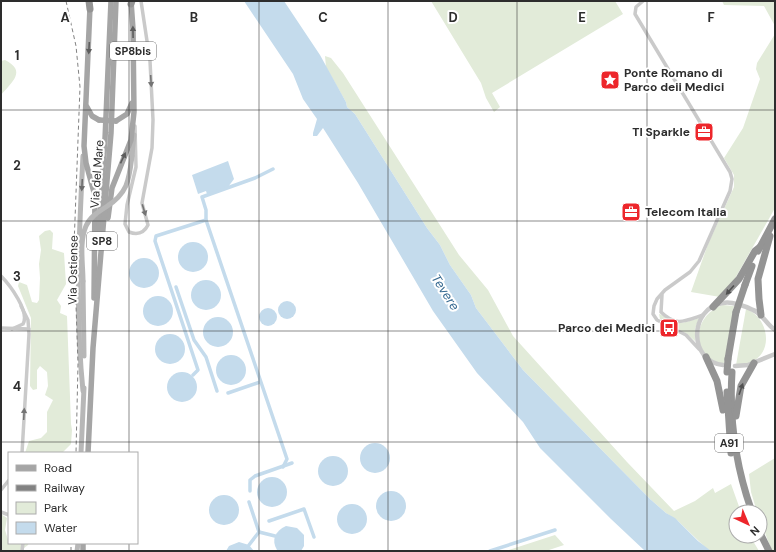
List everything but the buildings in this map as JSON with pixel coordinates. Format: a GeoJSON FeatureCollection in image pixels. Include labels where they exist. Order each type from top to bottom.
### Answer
{"type":"FeatureCollection","features":[{"type":"Feature","properties":{"kind":"highway"},"geometry":{"type":"LineString","coordinates":[[89,1],[90,9]]}},
{"type":"Feature","properties":{"kind":"highway","name":"A91"},"geometry":{"type":"LineString","coordinates":[[744,504],[737,481],[732,441],[731,366],[739,312],[760,247],[775,219]]}},
{"type":"Feature","properties":{"kind":"highway","name":"A91"},"geometry":{"type":"LineString","coordinates":[[747,286],[775,228]]}},
{"type":"Feature","properties":{"kind":"highway"},"geometry":{"type":"LineString","coordinates":[[763,318],[758,289],[758,279],[770,236]]}},
{"type":"Feature","properties":{"kind":"highway"},"geometry":{"type":"LineString","coordinates":[[713,307],[740,279],[755,251],[760,247]]}},
{"type":"Feature","properties":{"kind":"highway"},"geometry":{"type":"LineString","coordinates":[[703,355],[720,391],[732,441]]}},
{"type":"Feature","properties":{"kind":"highway"},"geometry":{"type":"LineString","coordinates":[[732,441],[738,397],[745,378],[755,362]]}},
{"type":"Feature","properties":{"kind":"highway","name":"A91"},"geometry":{"type":"LineString","coordinates":[[732,441],[742,482],[749,504]]}},
{"type":"Feature","properties":{"kind":"main road","name":"Via del Mare"},"geometry":{"type":"LineString","coordinates":[[88,452],[94,298],[105,139],[111,1]]}},
{"type":"Feature","properties":{"kind":"main road","name":"Via del Mare"},"geometry":{"type":"LineString","coordinates":[[93,348],[111,133],[116,1]]}},
{"type":"Feature","properties":{"kind":"main road","name":"Via Ostiense"},"geometry":{"type":"LineString","coordinates":[[81,452],[83,391],[83,243],[85,229],[92,217],[115,201],[124,191],[129,179],[134,154],[135,126],[131,2]]}},
{"type":"Feature","properties":{"kind":"main road","name":"Via Ostiense"},"geometry":{"type":"LineString","coordinates":[[83,391],[79,305],[79,248],[90,9]]}},
{"type":"Feature","properties":{"kind":"main road"},"geometry":{"type":"LineString","coordinates":[[86,100],[90,114],[99,120],[116,120],[127,114],[133,99]]}},
{"type":"Feature","properties":{"kind":"main road"},"geometry":{"type":"LineString","coordinates":[[98,292],[112,188],[130,141],[134,112]]}},
{"type":"Feature","properties":{"kind":"main road"},"geometry":{"type":"LineString","coordinates":[[84,146],[86,163],[95,196],[94,298]]}},
{"type":"Feature","properties":{"kind":"street"},"geometry":{"type":"LineString","coordinates":[[134,154],[135,176],[128,201],[126,228],[132,233],[140,233],[148,225],[142,203],[152,148],[154,126],[150,60],[141,1]]}},
{"type":"Feature","properties":{"kind":"street"},"geometry":{"type":"LineString","coordinates":[[643,1],[638,4],[635,14],[730,172],[732,179],[730,192],[713,227],[699,262],[690,272],[668,286],[657,299],[653,314],[657,320],[686,336],[703,355],[712,362],[723,365]]}},
{"type":"Feature","properties":{"kind":"street"},"geometry":{"type":"LineString","coordinates":[[1,276],[14,292],[27,317],[29,329],[22,452]]}},
{"type":"Feature","properties":{"kind":"street"},"geometry":{"type":"LineString","coordinates":[[661,312],[660,304],[662,294]]}},
{"type":"Feature","properties":{"kind":"street"},"geometry":{"type":"LineString","coordinates":[[654,309],[661,312],[671,320],[678,322],[703,315],[713,307],[722,303],[732,304],[754,310],[775,330]]}},
{"type":"Feature","properties":{"kind":"street"},"geometry":{"type":"LineString","coordinates":[[12,329],[20,327],[24,322],[21,306]]}},
{"type":"Feature","properties":{"kind":"street"},"geometry":{"type":"LineString","coordinates":[[703,315],[696,333],[697,343],[703,355]]}},
{"type":"Feature","properties":{"kind":"street"},"geometry":{"type":"LineString","coordinates":[[1,328],[29,329]]}},
{"type":"Feature","properties":{"kind":"street"},"geometry":{"type":"LineString","coordinates":[[731,366],[755,362],[775,354]]}},
{"type":"Feature","properties":{"kind":"street"},"geometry":{"type":"LineString","coordinates":[[1,490],[8,481]]}},
{"type":"Feature","properties":{"kind":"green space"},"geometry":{"type":"Polygon","coordinates":[[[431,1],[615,1],[623,14],[492,93],[500,107],[494,112],[486,98],[481,83],[431,1]]]}},
{"type":"Feature","properties":{"kind":"green space"},"geometry":{"type":"Polygon","coordinates":[[[722,1],[775,1],[775,26],[764,6],[724,5],[722,1]]]}},
{"type":"Feature","properties":{"kind":"green space"},"geometry":{"type":"Polygon","coordinates":[[[775,34],[775,208],[733,282],[720,297],[691,292],[708,244],[734,187],[734,175],[724,158],[743,128],[760,79],[756,69],[757,63],[775,34]]]}},
{"type":"Feature","properties":{"kind":"green space"},"geometry":{"type":"Polygon","coordinates":[[[325,56],[331,58],[343,73],[459,255],[488,290],[513,336],[627,462],[674,511],[695,501],[713,488],[715,493],[731,484],[738,504],[728,504],[728,544],[755,544],[759,551],[711,551],[707,549],[678,521],[650,499],[523,370],[476,308],[471,295],[450,265],[440,245],[427,228],[355,114],[347,107],[346,102],[326,67],[325,56]]]}},
{"type":"Feature","properties":{"kind":"green space"},"geometry":{"type":"Polygon","coordinates":[[[5,60],[12,64],[16,72],[13,81],[1,95],[1,61],[5,60]]]}},
{"type":"Feature","properties":{"kind":"green space"},"geometry":{"type":"Polygon","coordinates":[[[50,230],[53,233],[52,249],[64,253],[66,284],[57,300],[61,306],[60,313],[67,316],[72,430],[71,444],[63,452],[25,452],[29,441],[41,438],[47,432],[47,412],[53,400],[45,395],[48,386],[47,372],[40,366],[37,370],[37,389],[33,390],[30,386],[31,318],[18,286],[19,282],[27,285],[32,302],[37,303],[39,300],[39,264],[41,250],[39,236],[45,231],[50,230]]]}},
{"type":"Feature","properties":{"kind":"green space"},"geometry":{"type":"Polygon","coordinates":[[[723,305],[734,306],[724,364],[713,360],[705,353],[700,345],[699,336],[700,327],[705,318],[712,310],[723,305]]]}},
{"type":"Feature","properties":{"kind":"green space"},"geometry":{"type":"Polygon","coordinates":[[[746,309],[754,313],[764,327],[766,344],[763,352],[757,358],[749,363],[736,365],[746,309]]]}},
{"type":"Feature","properties":{"kind":"green space"},"geometry":{"type":"Polygon","coordinates":[[[659,314],[670,321],[677,323],[699,318],[695,329],[695,341],[687,334],[660,319],[659,314]]]}},
{"type":"Feature","properties":{"kind":"green space"},"geometry":{"type":"Polygon","coordinates":[[[775,458],[775,551],[772,551],[768,541],[768,504],[755,504],[751,492],[749,474],[775,458]]]}},
{"type":"Feature","properties":{"kind":"green space"},"geometry":{"type":"Polygon","coordinates":[[[1,514],[7,518],[5,530],[8,544],[28,544],[20,551],[1,551],[1,514]]]}},
{"type":"Feature","properties":{"kind":"green space"},"geometry":{"type":"Polygon","coordinates":[[[555,535],[564,545],[546,551],[506,551],[555,535]]]}},
{"type":"Feature","properties":{"kind":"water","name":"Tevere"},"geometry":{"type":"Polygon","coordinates":[[[244,1],[284,1],[320,55],[346,102],[347,107],[355,114],[427,228],[440,245],[450,265],[471,295],[476,308],[523,370],[650,499],[666,513],[675,518],[698,541],[711,551],[645,551],[540,448],[523,422],[477,373],[433,311],[358,183],[323,128],[317,136],[313,136],[317,119],[303,99],[293,74],[244,1]]]}},
{"type":"Feature","properties":{"kind":"water"},"geometry":{"type":"Polygon","coordinates":[[[228,161],[234,179],[228,187],[207,194],[206,191],[198,194],[192,175],[228,161]]]}},
{"type":"Feature","properties":{"kind":"water"},"geometry":{"type":"Polygon","coordinates":[[[193,242],[204,246],[208,257],[204,268],[193,272],[182,268],[178,257],[182,246],[193,242]]]}},
{"type":"Feature","properties":{"kind":"water"},"geometry":{"type":"Polygon","coordinates":[[[144,258],[155,262],[159,273],[155,284],[144,288],[133,284],[129,273],[133,262],[144,258]]]}},
{"type":"Feature","properties":{"kind":"water"},"geometry":{"type":"Polygon","coordinates":[[[206,280],[217,284],[221,295],[217,306],[206,310],[195,306],[191,295],[195,284],[206,280]]]}},
{"type":"Feature","properties":{"kind":"water"},"geometry":{"type":"Polygon","coordinates":[[[158,296],[169,300],[173,311],[169,322],[158,326],[147,322],[143,311],[147,300],[158,296]]]}},
{"type":"Feature","properties":{"kind":"water"},"geometry":{"type":"Polygon","coordinates":[[[283,301],[291,301],[296,306],[294,317],[291,319],[283,319],[278,314],[278,306],[283,301]]]}},
{"type":"Feature","properties":{"kind":"water"},"geometry":{"type":"Polygon","coordinates":[[[268,308],[274,311],[277,317],[274,323],[268,326],[262,323],[259,317],[262,311],[268,308]]]}},
{"type":"Feature","properties":{"kind":"water"},"geometry":{"type":"Polygon","coordinates":[[[218,317],[229,321],[233,332],[229,343],[218,347],[207,343],[203,332],[207,321],[218,317]]]}},
{"type":"Feature","properties":{"kind":"water"},"geometry":{"type":"Polygon","coordinates":[[[170,334],[181,338],[185,349],[181,360],[170,364],[159,360],[155,349],[159,338],[170,334]]]}},
{"type":"Feature","properties":{"kind":"water"},"geometry":{"type":"Polygon","coordinates":[[[231,355],[242,359],[246,370],[242,381],[231,385],[220,381],[216,370],[220,359],[231,355]]]}},
{"type":"Feature","properties":{"kind":"water"},"geometry":{"type":"Polygon","coordinates":[[[182,372],[193,376],[197,387],[193,398],[182,402],[171,398],[167,387],[171,376],[182,372]]]}},
{"type":"Feature","properties":{"kind":"water"},"geometry":{"type":"Polygon","coordinates":[[[375,443],[386,447],[390,458],[386,469],[375,473],[364,469],[360,458],[364,447],[375,443]]]}},
{"type":"Feature","properties":{"kind":"water"},"geometry":{"type":"Polygon","coordinates":[[[333,456],[344,460],[348,471],[344,482],[333,486],[322,482],[318,471],[322,460],[333,456]]]}},
{"type":"Feature","properties":{"kind":"water"},"geometry":{"type":"Polygon","coordinates":[[[272,477],[283,481],[287,492],[283,503],[272,507],[261,503],[257,492],[261,481],[272,477]]]}},
{"type":"Feature","properties":{"kind":"water"},"geometry":{"type":"Polygon","coordinates":[[[391,491],[402,495],[406,506],[402,517],[391,521],[380,517],[376,506],[380,495],[391,491]]]}},
{"type":"Feature","properties":{"kind":"water"},"geometry":{"type":"Polygon","coordinates":[[[224,495],[235,499],[239,510],[235,521],[224,525],[213,521],[209,510],[213,499],[224,495]]]}},
{"type":"Feature","properties":{"kind":"water"},"geometry":{"type":"Polygon","coordinates":[[[352,504],[363,508],[367,519],[363,530],[352,534],[341,530],[337,519],[341,508],[352,504]]]}},
{"type":"Feature","properties":{"kind":"water"},"geometry":{"type":"Polygon","coordinates":[[[286,526],[297,528],[304,535],[304,546],[301,551],[277,550],[274,543],[275,536],[279,530],[286,526]]]}},
{"type":"Feature","properties":{"kind":"water"},"geometry":{"type":"Polygon","coordinates":[[[239,542],[249,545],[254,551],[226,551],[229,546],[239,542]]]}},
{"type":"Feature","properties":{"kind":"waterway"},"geometry":{"type":"LineString","coordinates":[[193,375],[198,370],[155,241],[156,236],[206,220],[206,210],[202,197],[255,178],[273,169]]}},
{"type":"Feature","properties":{"kind":"waterway"},"geometry":{"type":"LineString","coordinates":[[206,220],[287,459],[283,467]]}},
{"type":"Feature","properties":{"kind":"waterway"},"geometry":{"type":"LineString","coordinates":[[176,287],[194,340],[206,357],[217,391]]}},
{"type":"Feature","properties":{"kind":"waterway"},"geometry":{"type":"LineString","coordinates":[[228,393],[260,382]]}},
{"type":"Feature","properties":{"kind":"waterway"},"geometry":{"type":"LineString","coordinates":[[250,491],[250,480],[255,476],[292,463]]}},
{"type":"Feature","properties":{"kind":"waterway"},"geometry":{"type":"LineString","coordinates":[[249,502],[259,532],[275,536]]}},
{"type":"Feature","properties":{"kind":"waterway"},"geometry":{"type":"LineString","coordinates":[[269,521],[304,509],[314,537]]}},
{"type":"Feature","properties":{"kind":"waterway"},"geometry":{"type":"LineString","coordinates":[[490,551],[555,530]]}},
{"type":"Feature","properties":{"kind":"waterway"},"geometry":{"type":"LineString","coordinates":[[249,545],[259,532]]}},
{"type":"Feature","properties":{"kind":"railway"},"geometry":{"type":"LineString","coordinates":[[66,1],[76,46],[80,87],[74,246],[78,364],[76,452]]}},
{"type":"Feature","properties":{"kind":"railway"},"geometry":{"type":"LineString","coordinates":[[71,544],[71,551]]}},
{"type":"Feature","properties":{"kind":"place","name":"Ponte Romano di Parco deii Medici"},"geometry":{"type":"Point","coordinates":[610,80]}},
{"type":"Feature","properties":{"kind":"place","name":"TI Sparkle"},"geometry":{"type":"Point","coordinates":[704,132]}},
{"type":"Feature","properties":{"kind":"place","name":"Telecom Italia"},"geometry":{"type":"Point","coordinates":[631,212]}},
{"type":"Feature","properties":{"kind":"place","name":"Parco dei Medici"},"geometry":{"type":"Point","coordinates":[669,328]}}]}
